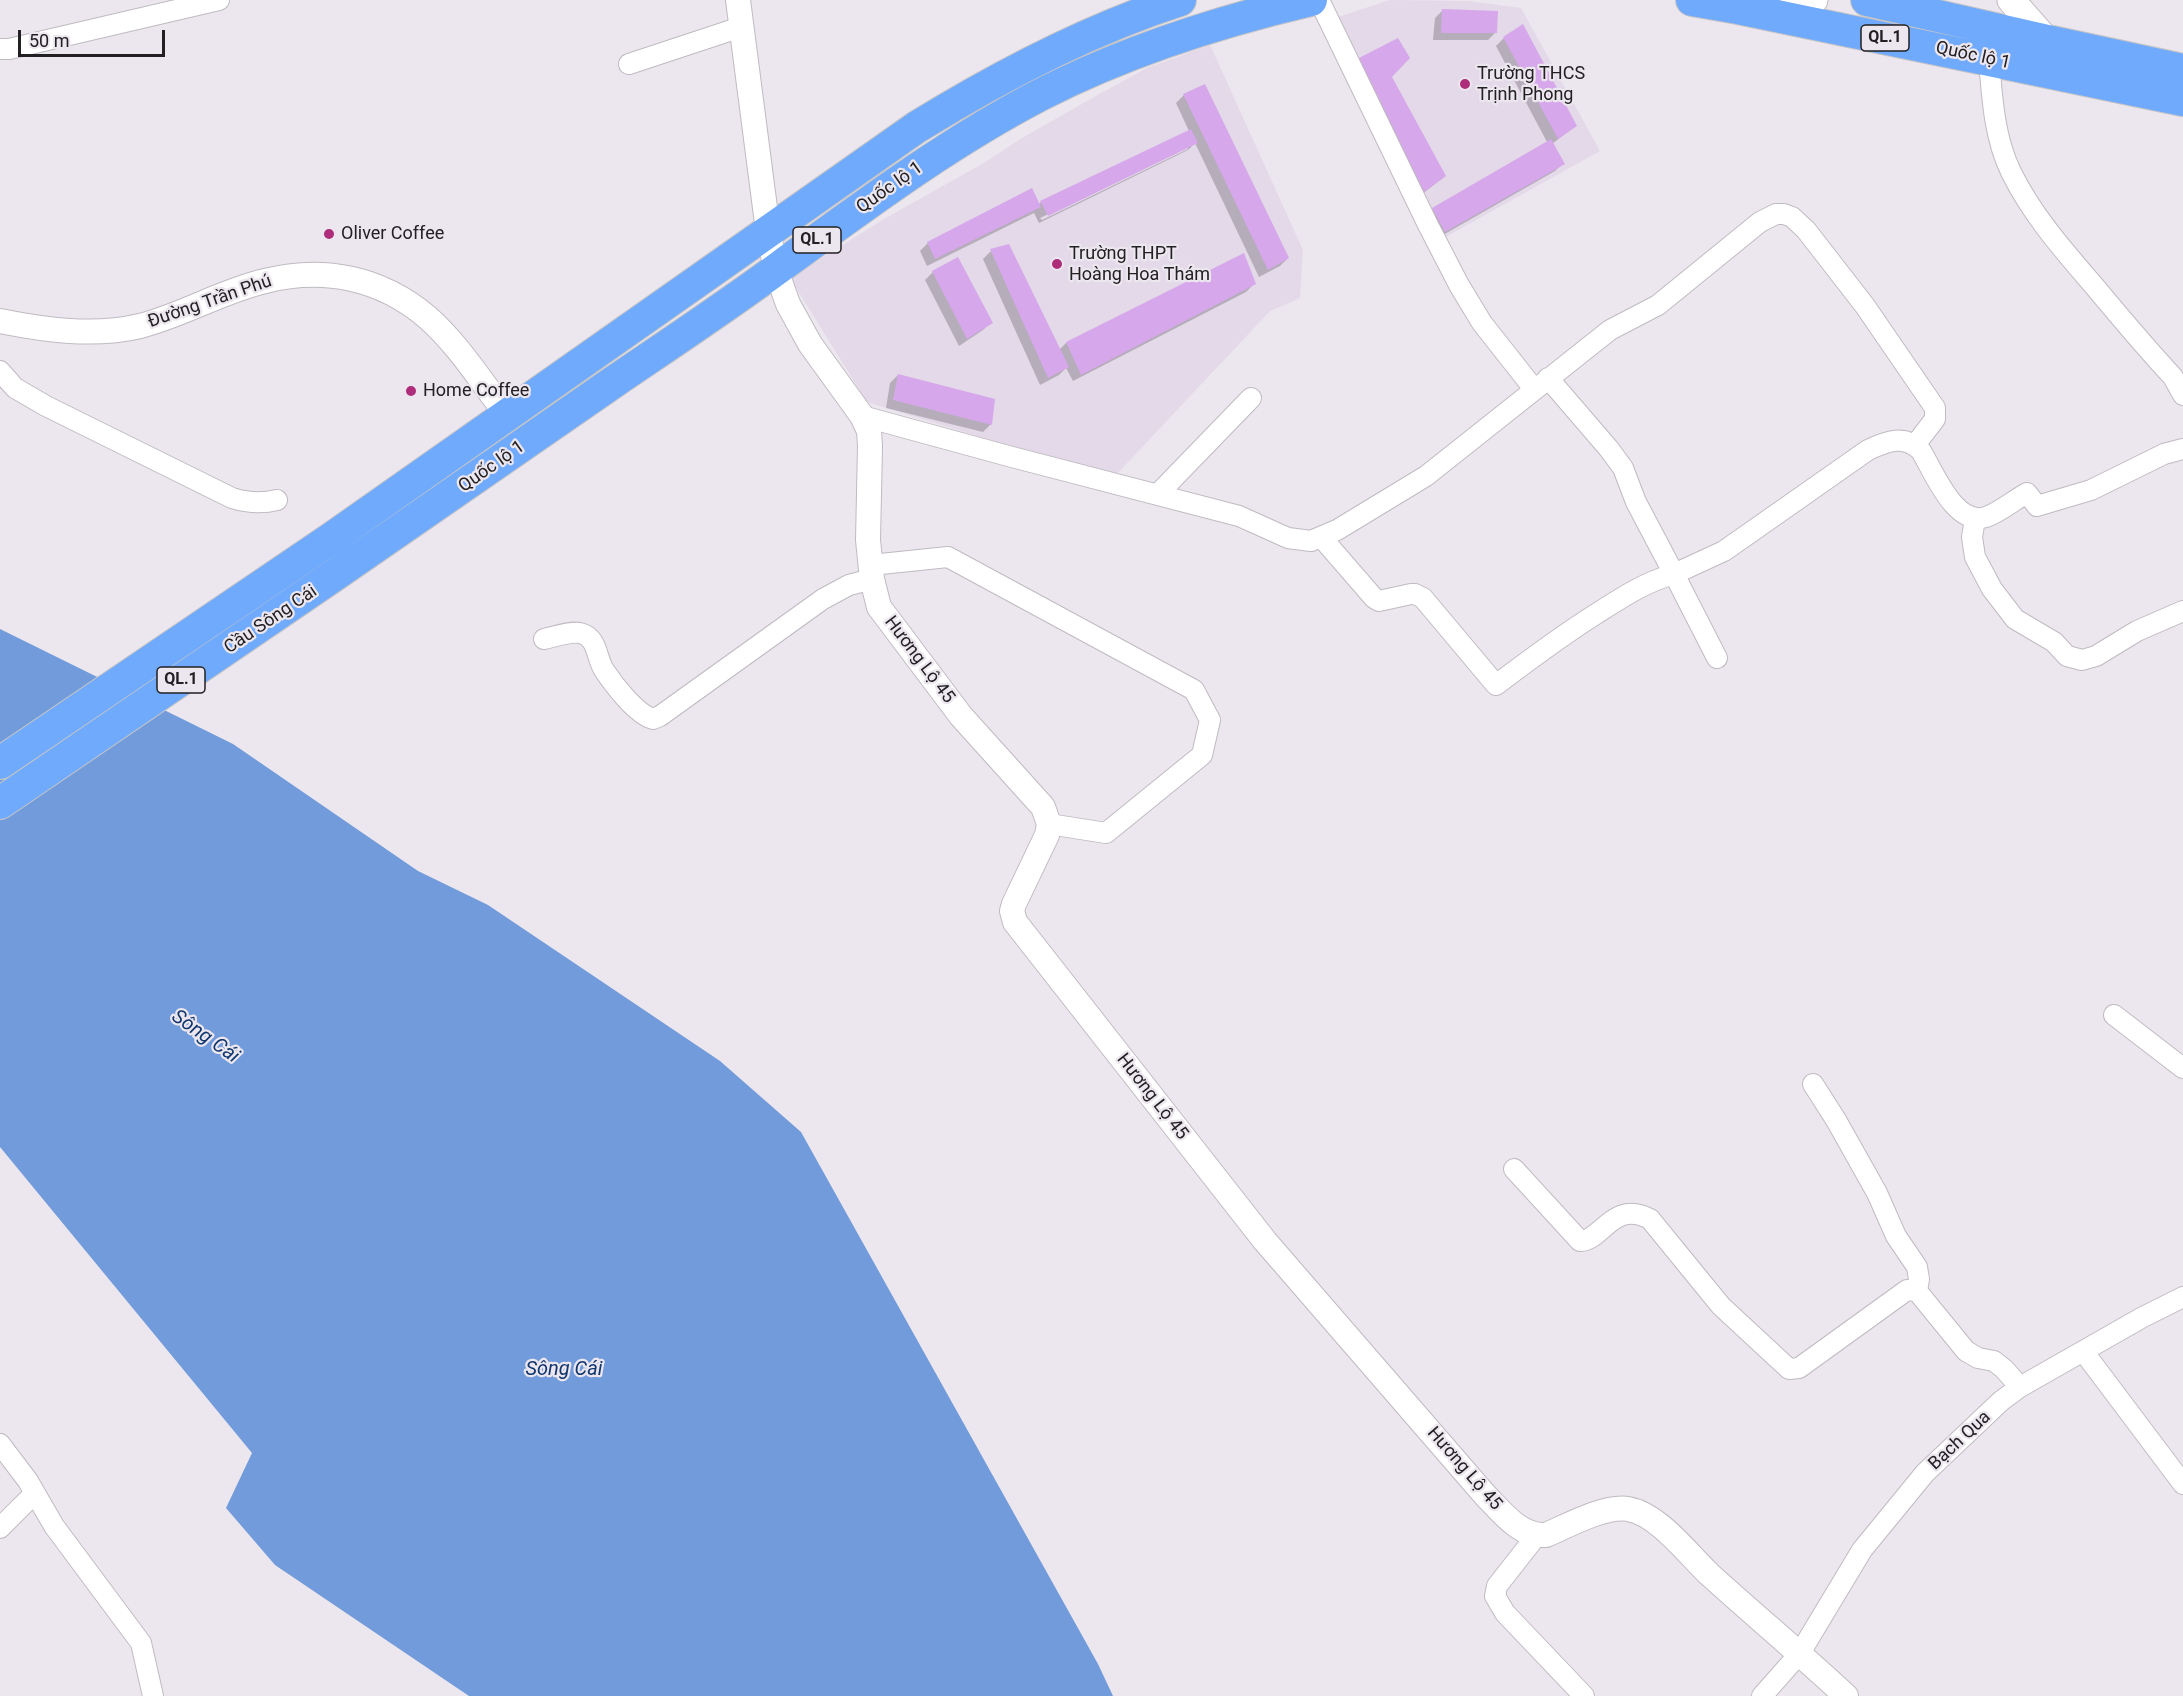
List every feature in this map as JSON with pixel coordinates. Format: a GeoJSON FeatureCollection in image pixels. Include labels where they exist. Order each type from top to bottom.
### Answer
{"type":"FeatureCollection","features":[{"type":"Feature","properties":{"kind":"highway","name":"Quốc lộ 1"},"geometry":{"type":"LineString","coordinates":[[332,538],[917,127],[970,94],[1090,34],[1180,0]]}},
{"type":"Feature","properties":{"kind":"highway","name":"Quốc lộ 1"},"geometry":{"type":"LineString","coordinates":[[363,557],[939,154],[988,123],[1103,65],[1175,37],[1242,16],[1311,0]]}},
{"type":"Feature","properties":{"kind":"highway","name":"Quốc lộ 1"},"geometry":{"type":"LineString","coordinates":[[1692,0],[2183,100]]}},
{"type":"Feature","properties":{"kind":"highway","name":"Quốc lộ 1"},"geometry":{"type":"LineString","coordinates":[[1867,0],[2183,70]]}},
{"type":"Feature","properties":{"kind":"highway","name":"Cầu Sông Cái"},"geometry":{"type":"LineString","coordinates":[[0,763],[332,538]]}},
{"type":"Feature","properties":{"kind":"highway","name":"Cầu Sông Cái"},"geometry":{"type":"LineString","coordinates":[[0,803],[363,557]]}},
{"type":"Feature","properties":{"kind":"main road"},"geometry":{"type":"LineString","coordinates":[[1779,16],[1814,0]]}},
{"type":"Feature","properties":{"kind":"main road"},"geometry":{"type":"LineString","coordinates":[[2011,0],[2077,78]]}},
{"type":"Feature","properties":{"kind":"street"},"geometry":{"type":"LineString","coordinates":[[0,49],[9,49],[171,6],[219,0]]}},
{"type":"Feature","properties":{"kind":"street","name":"Hương Lộ 45"},"geometry":{"type":"LineString","coordinates":[[738,0],[768,231],[776,270],[788,304],[810,344],[862,416],[868,431],[870,446],[868,524],[871,572],[879,607],[961,716],[1043,807],[1049,824],[1047,835],[1014,904],[1012,916],[1020,930],[1265,1241],[1485,1496],[1524,1531],[1537,1535]]}},
{"type":"Feature","properties":{"kind":"street"},"geometry":{"type":"LineString","coordinates":[[1319,0],[1459,285],[1482,323],[1541,384],[1610,449],[1623,468],[1636,502],[1717,658]]}},
{"type":"Feature","properties":{"kind":"street"},"geometry":{"type":"LineString","coordinates":[[629,64],[741,27]]}},
{"type":"Feature","properties":{"kind":"street"},"geometry":{"type":"LineString","coordinates":[[1989,59],[1994,112],[2010,171],[2051,235],[2173,377],[2183,395]]}},
{"type":"Feature","properties":{"kind":"street"},"geometry":{"type":"LineString","coordinates":[[862,416],[1239,516],[1288,538],[1311,541],[1322,538],[1426,476],[1610,330],[1658,305],[1760,222],[1776,214],[1784,214],[1792,217],[1806,230],[1865,306],[1935,408],[1935,419],[1915,445]]}},
{"type":"Feature","properties":{"kind":"street","name":"Đường Trần Phú"},"geometry":{"type":"LineString","coordinates":[[0,321],[59,330],[115,330],[155,321],[265,281],[298,275],[359,280],[395,294],[428,318],[454,346],[508,416]]}},
{"type":"Feature","properties":{"kind":"street"},"geometry":{"type":"LineString","coordinates":[[0,371],[15,388],[46,406],[232,498],[263,503],[277,500]]}},
{"type":"Feature","properties":{"kind":"street"},"geometry":{"type":"LineString","coordinates":[[1158,495],[1251,398]]}},
{"type":"Feature","properties":{"kind":"street"},"geometry":{"type":"LineString","coordinates":[[1322,538],[1379,602],[1415,594],[1423,598],[1496,685],[1559,638],[1627,594],[1656,579],[1674,574],[1724,551],[1868,450],[1893,440],[1905,440],[1915,445],[1953,504],[1966,516],[1975,519],[1987,517],[2027,493],[2037,506],[2070,497],[2120,477],[2164,454],[2183,449]]}},
{"type":"Feature","properties":{"kind":"street"},"geometry":{"type":"LineString","coordinates":[[1975,519],[1972,537],[1975,556],[1992,589],[2015,620],[2054,642],[2067,656],[2082,660],[2096,656],[2137,631],[2183,611]]}},
{"type":"Feature","properties":{"kind":"street"},"geometry":{"type":"LineString","coordinates":[[544,639],[579,633],[591,639],[604,671],[638,709],[653,718],[660,716],[823,599],[871,572],[948,557],[1194,690],[1210,720],[1202,755],[1106,833],[1049,824]]}},
{"type":"Feature","properties":{"kind":"street"},"geometry":{"type":"LineString","coordinates":[[2114,1015],[2183,1068]]}},
{"type":"Feature","properties":{"kind":"street"},"geometry":{"type":"LineString","coordinates":[[1813,1084],[1877,1193],[1896,1236],[1917,1267],[1919,1279],[1917,1291]]}},
{"type":"Feature","properties":{"kind":"street"},"geometry":{"type":"LineString","coordinates":[[1514,1169],[1580,1241],[1585,1241],[1609,1222],[1624,1215],[1638,1215],[1650,1220],[1722,1306],[1789,1369],[1799,1368],[1907,1290],[1917,1291],[1966,1351],[1978,1358],[1994,1361],[2020,1387]]}},
{"type":"Feature","properties":{"kind":"street","name":"Bạch Qua"},"geometry":{"type":"LineString","coordinates":[[1762,1696],[1800,1653],[1862,1550],[1925,1473],[2001,1401],[2020,1387],[2183,1297]]}},
{"type":"Feature","properties":{"kind":"street"},"geometry":{"type":"LineString","coordinates":[[2083,1351],[2183,1484]]}},
{"type":"Feature","properties":{"kind":"street"},"geometry":{"type":"LineString","coordinates":[[0,1444],[35,1493],[54,1526],[141,1643],[153,1696]]}},
{"type":"Feature","properties":{"kind":"street"},"geometry":{"type":"LineString","coordinates":[[0,1528],[35,1493]]}},
{"type":"Feature","properties":{"kind":"street"},"geometry":{"type":"LineString","coordinates":[[1584,1696],[1505,1613],[1495,1596],[1497,1586],[1537,1535],[1546,1535],[1608,1510],[1627,1509],[1643,1514],[1846,1696]]}},
{"type":"Feature","properties":{"kind":"shaded area","name":"Trường THCS Trịnh Phong"},"geometry":{"type":"Polygon","coordinates":[[[1390,0],[1468,1],[1521,8],[1600,151],[1442,239],[1335,18],[1390,0]]]}},
{"type":"Feature","properties":{"kind":"shaded area","name":"Trường THPT Hoàng Hoa Thám"},"geometry":{"type":"Polygon","coordinates":[[[1210,45],[1303,250],[1300,298],[1270,311],[1115,476],[1074,466],[867,402],[790,278],[884,219],[1096,96],[1147,68],[1210,45]]]}},
{"type":"Feature","properties":{"kind":"water","name":"Sông Cái"},"geometry":{"type":"Polygon","coordinates":[[[0,629],[233,744],[418,871],[488,905],[720,1061],[801,1132],[1098,1664],[1113,1696],[469,1696],[275,1565],[226,1508],[252,1453],[0,1147],[0,629]]]}},
{"type":"Feature","properties":{"kind":"building"},"geometry":{"type":"Polygon","coordinates":[[[1442,9],[1498,11],[1497,33],[1441,33],[1442,9]]]}},
{"type":"Feature","properties":{"kind":"building"},"geometry":{"type":"Polygon","coordinates":[[[1523,24],[1577,126],[1558,139],[1503,37],[1523,24]]]}},
{"type":"Feature","properties":{"kind":"building"},"geometry":{"type":"Polygon","coordinates":[[[1398,38],[1410,58],[1392,77],[1446,176],[1424,192],[1359,58],[1398,38]]]}},
{"type":"Feature","properties":{"kind":"building"},"geometry":{"type":"Polygon","coordinates":[[[1205,84],[1289,258],[1268,270],[1183,94],[1205,84]]]}},
{"type":"Feature","properties":{"kind":"building"},"geometry":{"type":"Polygon","coordinates":[[[1191,129],[1198,143],[1048,216],[1040,201],[1191,129]]]}},
{"type":"Feature","properties":{"kind":"building"},"geometry":{"type":"Polygon","coordinates":[[[1551,139],[1565,164],[1445,232],[1432,208],[1551,139]]]}},
{"type":"Feature","properties":{"kind":"building"},"geometry":{"type":"Polygon","coordinates":[[[1032,188],[1041,207],[935,259],[927,242],[1032,188]]]}},
{"type":"Feature","properties":{"kind":"building"},"geometry":{"type":"Polygon","coordinates":[[[1009,244],[1069,367],[1048,378],[990,249],[1009,244]]]}},
{"type":"Feature","properties":{"kind":"building"},"geometry":{"type":"Polygon","coordinates":[[[1244,253],[1256,284],[1081,375],[1066,342],[1244,253]]]}},
{"type":"Feature","properties":{"kind":"building"},"geometry":{"type":"Polygon","coordinates":[[[958,257],[993,323],[967,339],[932,271],[958,257]]]}},
{"type":"Feature","properties":{"kind":"building"},"geometry":{"type":"Polygon","coordinates":[[[898,374],[995,399],[992,425],[893,400],[898,374]]]}},
{"type":"Feature","properties":{"kind":"place","name":"Trường THCS Trịnh Phong"},"geometry":{"type":"Point","coordinates":[1465,84]}},
{"type":"Feature","properties":{"kind":"place","name":"Oliver Coffee"},"geometry":{"type":"Point","coordinates":[329,234]}},
{"type":"Feature","properties":{"kind":"place","name":"Trường THPT Hoàng Hoa Thám"},"geometry":{"type":"Point","coordinates":[1057,264]}},
{"type":"Feature","properties":{"kind":"place","name":"Home Coffee"},"geometry":{"type":"Point","coordinates":[411,391]}}]}
